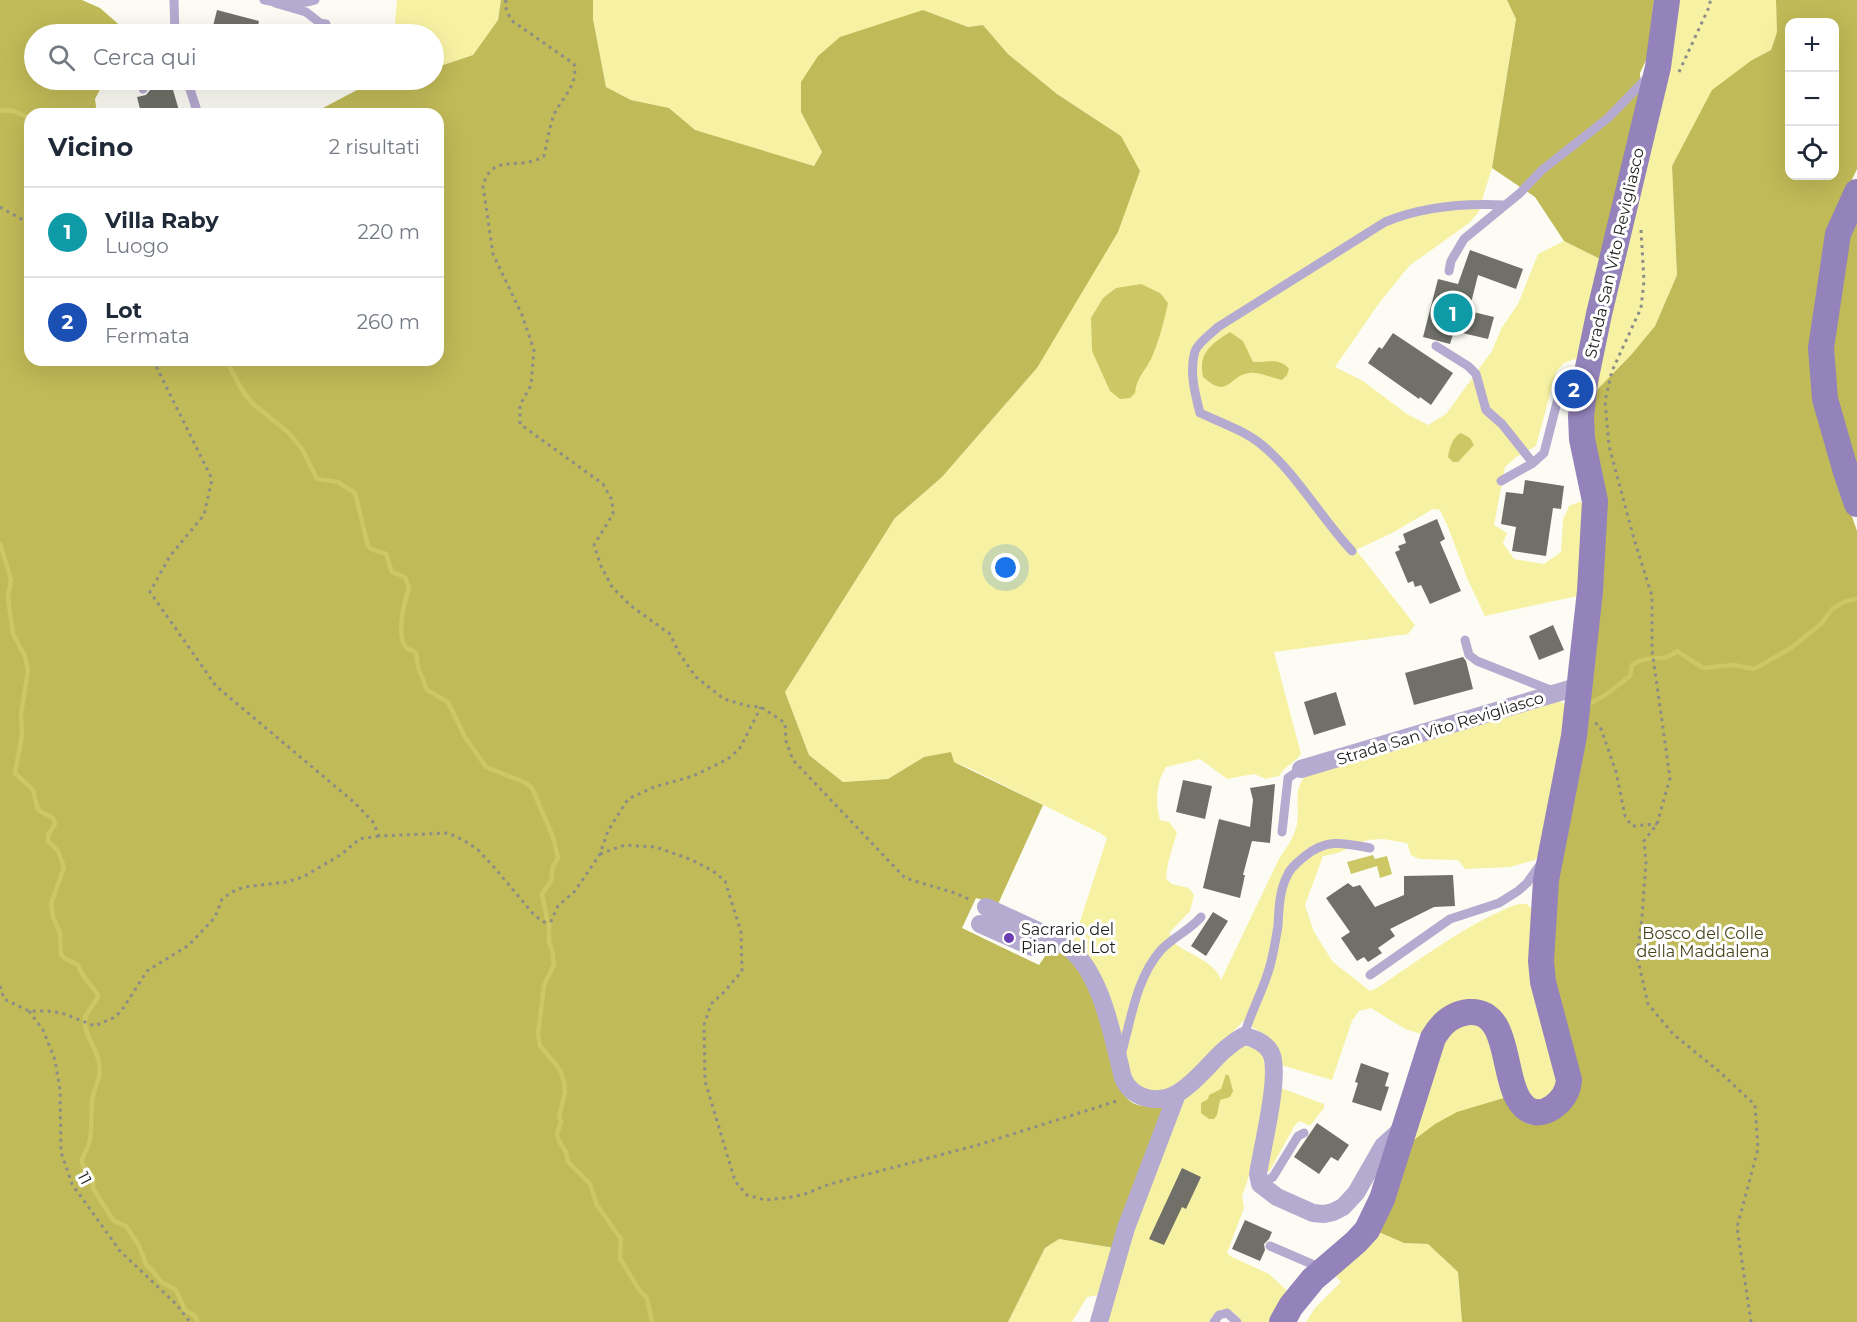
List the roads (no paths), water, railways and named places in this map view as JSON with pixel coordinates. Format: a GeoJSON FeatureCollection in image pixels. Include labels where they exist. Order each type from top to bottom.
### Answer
{"type":"FeatureCollection","features":[{"type":"Feature","properties":{"kind":"street","name":"Strada San Vito Revigliasco"},"geometry":{"type":"LineString","coordinates":[[1282,1322],[1300,1295],[1324,1269],[1367,1230],[1382,1199],[1433,1038],[1446,1021],[1464,1013],[1475,1012],[1484,1015],[1498,1031],[1516,1096],[1528,1109],[1535,1112],[1550,1109],[1559,1103],[1568,1089],[1569,1080],[1543,982],[1541,961],[1546,880],[1566,780],[1572,696],[1590,591],[1595,501],[1582,439],[1581,416],[1588,367],[1668,71],[1667,0]]}},
{"type":"Feature","properties":{"kind":"street"},"geometry":{"type":"LineString","coordinates":[[1857,192],[1838,234],[1821,348],[1825,399],[1857,504]]}},
{"type":"Feature","properties":{"kind":"street","name":"Strada San Vito Revigliasco"},"geometry":{"type":"LineString","coordinates":[[1301,769],[1572,696]]}},
{"type":"Feature","properties":{"kind":"street"},"geometry":{"type":"LineString","coordinates":[[1032,947],[983,916],[1065,945],[1085,965],[1094,978],[1127,1087],[1134,1094],[1146,1099],[1176,1094],[1200,1075],[1231,1042],[1244,1036],[1262,1043],[1270,1052],[1274,1064],[1274,1083],[1258,1174],[1260,1184],[1277,1197],[1313,1213],[1324,1214],[1343,1207],[1356,1193],[1383,1146],[1404,1128]]}},
{"type":"Feature","properties":{"kind":"street"},"geometry":{"type":"LineString","coordinates":[[1098,1320],[1126,1227],[1176,1094]]}},
{"type":"Feature","properties":{"kind":"lane"},"geometry":{"type":"LineString","coordinates":[[174,0],[175,24]]}},
{"type":"Feature","properties":{"kind":"lane"},"geometry":{"type":"LineString","coordinates":[[264,0],[306,12],[320,23],[326,24]]}},
{"type":"Feature","properties":{"kind":"lane"},"geometry":{"type":"LineString","coordinates":[[275,3],[303,3],[315,0]]}},
{"type":"Feature","properties":{"kind":"lane"},"geometry":{"type":"LineString","coordinates":[[1449,271],[1451,261],[1464,239],[1520,193],[1542,170],[1668,71]]}},
{"type":"Feature","properties":{"kind":"lane"},"geometry":{"type":"LineString","coordinates":[[190,90],[196,108]]}},
{"type":"Feature","properties":{"kind":"lane"},"geometry":{"type":"LineString","coordinates":[[1352,551],[1279,460],[1260,443],[1200,413],[1194,387],[1193,368],[1196,350],[1218,327],[1385,222],[1406,213],[1483,204],[1504,205]]}},
{"type":"Feature","properties":{"kind":"lane"},"geometry":{"type":"LineString","coordinates":[[1436,346],[1468,366],[1476,374],[1486,410],[1502,424],[1533,463]]}},
{"type":"Feature","properties":{"kind":"lane"},"geometry":{"type":"LineString","coordinates":[[1501,481],[1533,463],[1544,453],[1563,379],[1588,367]]}},
{"type":"Feature","properties":{"kind":"lane"},"geometry":{"type":"LineString","coordinates":[[1465,640],[1469,655],[1477,661],[1572,696]]}},
{"type":"Feature","properties":{"kind":"lane"},"geometry":{"type":"LineString","coordinates":[[1282,832],[1288,778],[1301,769]]}},
{"type":"Feature","properties":{"kind":"lane"},"geometry":{"type":"LineString","coordinates":[[1244,1036],[1247,1022],[1265,983],[1270,966],[1282,889],[1287,874],[1317,846],[1347,843],[1370,848]]}},
{"type":"Feature","properties":{"kind":"lane"},"geometry":{"type":"LineString","coordinates":[[1371,975],[1450,919],[1499,903],[1518,891],[1527,883],[1551,850]]}},
{"type":"Feature","properties":{"kind":"lane"},"geometry":{"type":"LineString","coordinates":[[1119,1064],[1138,993],[1149,968],[1171,940],[1192,928],[1201,917]]}},
{"type":"Feature","properties":{"kind":"lane"},"geometry":{"type":"LineString","coordinates":[[1260,1184],[1273,1177],[1298,1136],[1304,1133]]}},
{"type":"Feature","properties":{"kind":"lane"},"geometry":{"type":"LineString","coordinates":[[1270,1246],[1324,1269]]}},
{"type":"Feature","properties":{"kind":"lane"},"geometry":{"type":"LineString","coordinates":[[1214,1322],[1219,1315],[1227,1313],[1237,1322]]}},
{"type":"Feature","properties":{"kind":"waterway"},"geometry":{"type":"LineString","coordinates":[[0,111],[12,111],[24,116]]}},
{"type":"Feature","properties":{"kind":"waterway"},"geometry":{"type":"LineString","coordinates":[[229,366],[252,403],[289,433],[302,449],[317,479],[338,482],[355,493],[368,546],[386,554],[392,572],[405,577],[409,588],[402,619],[402,637],[408,649],[416,653],[418,667],[427,690],[448,702],[465,737],[486,767],[526,783],[532,788],[553,837],[558,858],[553,866],[551,881],[542,894],[547,919]]}},
{"type":"Feature","properties":{"kind":"waterway"},"geometry":{"type":"LineString","coordinates":[[0,544],[11,579],[8,598],[13,634],[25,656],[28,671],[21,714],[22,735],[15,773],[33,790],[38,810],[53,818],[55,824],[48,835],[48,841],[58,851],[64,867],[51,904],[53,917],[60,933],[61,954],[78,965],[98,995],[85,1019],[86,1029],[98,1057],[100,1069],[93,1097],[90,1140],[82,1159],[83,1166],[93,1176],[93,1188],[114,1221],[126,1226],[139,1246],[147,1266],[161,1282],[176,1290],[185,1310],[195,1316],[198,1322]]}},
{"type":"Feature","properties":{"kind":"waterway"},"geometry":{"type":"LineString","coordinates":[[1587,705],[1604,696],[1630,676],[1632,665],[1638,661],[1666,657],[1677,651],[1703,668],[1734,665],[1754,669],[1791,648],[1821,624],[1832,609],[1846,601],[1857,599]]}},
{"type":"Feature","properties":{"kind":"waterway"},"geometry":{"type":"LineString","coordinates":[[549,924],[549,943],[554,965],[544,985],[538,1035],[540,1046],[561,1072],[564,1082],[565,1092],[559,1117],[561,1122],[557,1134],[568,1162],[590,1184],[597,1205],[621,1239],[620,1258],[639,1290],[647,1298],[652,1322]]}},
{"type":"Feature","properties":{"kind":"place","name":"Villa Raby"},"geometry":{"type":"Point","coordinates":[1453,313]}},
{"type":"Feature","properties":{"kind":"place","name":"Lot"},"geometry":{"type":"Point","coordinates":[1574,389]}},
{"type":"Feature","properties":{"kind":"place","name":"Sacrario del Pian del Lot"},"geometry":{"type":"Point","coordinates":[1009,938]}},
{"type":"Feature","properties":{"kind":"park label","name":"Bosco del Colle della Maddalena"},"geometry":{"type":"Point","coordinates":[1703,942]}}]}
